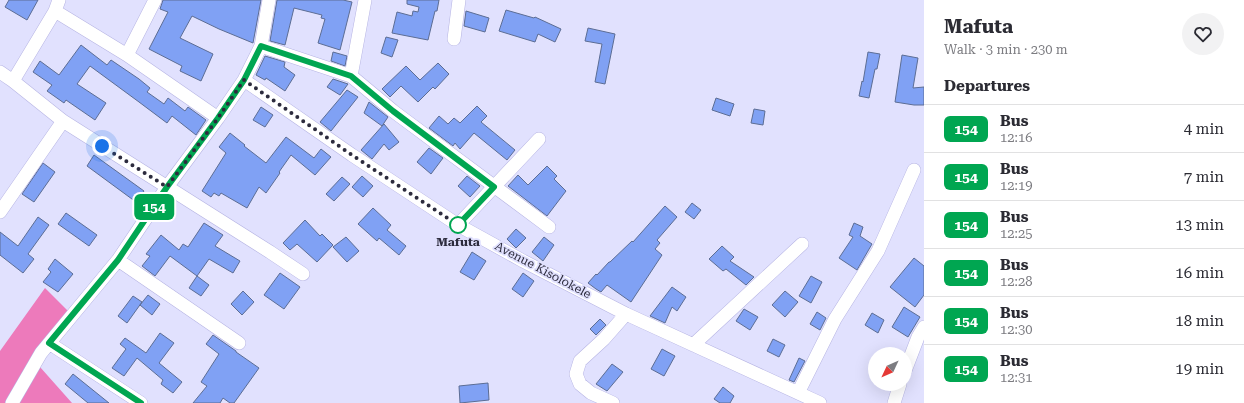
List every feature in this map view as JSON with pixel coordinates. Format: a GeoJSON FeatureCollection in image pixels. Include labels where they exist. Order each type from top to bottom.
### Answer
{"type":"FeatureCollection","features":[{"type":"Feature","properties":{"kind":"street"},"geometry":{"type":"LineString","coordinates":[[127,55],[155,0]]}},
{"type":"Feature","properties":{"kind":"street"},"geometry":{"type":"LineString","coordinates":[[12,403],[41,353],[118,260],[167,187],[244,80],[261,46],[268,0]]}},
{"type":"Feature","properties":{"kind":"street"},"geometry":{"type":"LineString","coordinates":[[351,76],[365,0]]}},
{"type":"Feature","properties":{"kind":"street"},"geometry":{"type":"LineString","coordinates":[[454,39],[459,0]]}},
{"type":"Feature","properties":{"kind":"street"},"geometry":{"type":"LineString","coordinates":[[13,81],[57,6],[218,118]]}},
{"type":"Feature","properties":{"kind":"street"},"geometry":{"type":"LineString","coordinates":[[261,46],[351,76],[393,111],[549,227]]}},
{"type":"Feature","properties":{"kind":"street"},"geometry":{"type":"LineString","coordinates":[[0,72],[63,121],[303,274]]}},
{"type":"Feature","properties":{"kind":"street","name":"Avenue Kisolokele"},"geometry":{"type":"LineString","coordinates":[[244,80],[352,155],[458,225],[523,261],[626,314],[820,403]]}},
{"type":"Feature","properties":{"kind":"street"},"geometry":{"type":"LineString","coordinates":[[0,212],[63,121]]}},
{"type":"Feature","properties":{"kind":"street"},"geometry":{"type":"LineString","coordinates":[[458,225],[539,139]]}},
{"type":"Feature","properties":{"kind":"street"},"geometry":{"type":"LineString","coordinates":[[798,392],[835,319],[878,251],[914,170]]}},
{"type":"Feature","properties":{"kind":"street"},"geometry":{"type":"LineString","coordinates":[[693,345],[802,244]]}},
{"type":"Feature","properties":{"kind":"street"},"geometry":{"type":"LineString","coordinates":[[118,260],[239,343]]}},
{"type":"Feature","properties":{"kind":"street"},"geometry":{"type":"LineString","coordinates":[[613,403],[591,393],[580,384],[576,374],[580,362],[604,339],[626,314]]}},
{"type":"Feature","properties":{"kind":"street"},"geometry":{"type":"LineString","coordinates":[[912,353],[918,337],[924,327]]}},
{"type":"Feature","properties":{"kind":"street"},"geometry":{"type":"LineString","coordinates":[[49,343],[141,403]]}},
{"type":"Feature","properties":{"kind":"street"},"geometry":{"type":"LineString","coordinates":[[894,403],[898,391]]}},
{"type":"Feature","properties":{"kind":"shaded area"},"geometry":{"type":"Polygon","coordinates":[[[45,288],[69,312],[32,358],[72,403],[0,403],[0,351],[45,288]]]}},
{"type":"Feature","properties":{"kind":"building"},"geometry":{"type":"Polygon","coordinates":[[[9,0],[38,0],[27,20],[5,7],[9,0]]]}},
{"type":"Feature","properties":{"kind":"building"},"geometry":{"type":"Polygon","coordinates":[[[163,0],[261,0],[253,43],[192,16],[180,38],[213,54],[201,81],[180,71],[182,66],[149,49],[168,12],[160,9],[163,0]]]}},
{"type":"Feature","properties":{"kind":"building"},"geometry":{"type":"Polygon","coordinates":[[[277,0],[343,0],[352,2],[340,50],[318,43],[325,19],[321,18],[322,15],[294,8],[285,45],[270,41],[277,0]]]}},
{"type":"Feature","properties":{"kind":"building"},"geometry":{"type":"Polygon","coordinates":[[[407,0],[439,0],[428,40],[392,33],[397,12],[412,16],[413,11],[418,12],[419,7],[407,4],[407,0]]]}},
{"type":"Feature","properties":{"kind":"building"},"geometry":{"type":"Polygon","coordinates":[[[506,10],[534,18],[535,17],[561,29],[555,42],[538,34],[535,42],[499,31],[506,10]]]}},
{"type":"Feature","properties":{"kind":"building"},"geometry":{"type":"Polygon","coordinates":[[[466,11],[489,18],[485,32],[464,26],[466,11]]]}},
{"type":"Feature","properties":{"kind":"building"},"geometry":{"type":"Polygon","coordinates":[[[588,28],[615,34],[605,84],[595,82],[602,44],[585,41],[588,28]]]}},
{"type":"Feature","properties":{"kind":"building"},"geometry":{"type":"Polygon","coordinates":[[[386,37],[398,40],[392,57],[381,53],[386,37]]]}},
{"type":"Feature","properties":{"kind":"building"},"geometry":{"type":"Polygon","coordinates":[[[81,45],[107,65],[111,60],[139,79],[150,88],[147,92],[164,104],[168,98],[185,111],[188,107],[206,120],[196,135],[172,116],[167,123],[90,66],[77,84],[106,103],[95,120],[66,100],[64,103],[47,91],[52,85],[33,72],[40,61],[59,75],[81,45]]]}},
{"type":"Feature","properties":{"kind":"building"},"geometry":{"type":"Polygon","coordinates":[[[333,52],[347,56],[345,66],[331,61],[333,52]]]}},
{"type":"Feature","properties":{"kind":"building"},"geometry":{"type":"Polygon","coordinates":[[[868,52],[880,54],[877,69],[875,69],[869,98],[859,96],[868,52]]]}},
{"type":"Feature","properties":{"kind":"building"},"geometry":{"type":"Polygon","coordinates":[[[902,55],[918,58],[913,88],[924,87],[924,105],[895,102],[902,55]]]}},
{"type":"Feature","properties":{"kind":"building"},"geometry":{"type":"Polygon","coordinates":[[[265,56],[285,62],[284,67],[295,75],[285,91],[266,78],[265,80],[256,75],[265,56]]]}},
{"type":"Feature","properties":{"kind":"building"},"geometry":{"type":"Polygon","coordinates":[[[438,63],[449,74],[435,89],[433,87],[418,102],[401,86],[390,97],[382,89],[406,66],[420,80],[438,63]]]}},
{"type":"Feature","properties":{"kind":"building"},"geometry":{"type":"Polygon","coordinates":[[[333,79],[348,84],[340,95],[327,87],[333,79]]]}},
{"type":"Feature","properties":{"kind":"building"},"geometry":{"type":"Polygon","coordinates":[[[347,90],[358,97],[331,131],[320,122],[347,90]]]}},
{"type":"Feature","properties":{"kind":"building"},"geometry":{"type":"Polygon","coordinates":[[[716,98],[734,104],[730,116],[712,110],[716,98]]]}},
{"type":"Feature","properties":{"kind":"building"},"geometry":{"type":"Polygon","coordinates":[[[369,102],[388,117],[382,126],[364,113],[369,102]]]}},
{"type":"Feature","properties":{"kind":"building"},"geometry":{"type":"Polygon","coordinates":[[[477,106],[487,116],[481,122],[515,150],[507,160],[474,133],[460,149],[455,143],[453,146],[429,128],[439,116],[448,124],[454,118],[460,123],[477,106]]]}},
{"type":"Feature","properties":{"kind":"building"},"geometry":{"type":"Polygon","coordinates":[[[261,107],[273,115],[265,127],[253,120],[261,107]]]}},
{"type":"Feature","properties":{"kind":"building"},"geometry":{"type":"Polygon","coordinates":[[[754,109],[765,111],[763,125],[751,123],[754,109]]]}},
{"type":"Feature","properties":{"kind":"building"},"geometry":{"type":"Polygon","coordinates":[[[384,124],[399,142],[389,150],[384,144],[372,159],[361,150],[384,124]]]}},
{"type":"Feature","properties":{"kind":"building"},"geometry":{"type":"Polygon","coordinates":[[[230,133],[266,163],[286,137],[314,158],[321,149],[331,157],[315,175],[291,155],[266,193],[259,187],[247,208],[221,193],[219,196],[214,193],[211,197],[202,191],[226,153],[219,147],[230,133]]]}},
{"type":"Feature","properties":{"kind":"building"},"geometry":{"type":"Polygon","coordinates":[[[429,148],[443,158],[431,174],[417,162],[429,148]]]}},
{"type":"Feature","properties":{"kind":"building"},"geometry":{"type":"Polygon","coordinates":[[[94,155],[144,191],[136,202],[87,166],[94,155]]]}},
{"type":"Feature","properties":{"kind":"building"},"geometry":{"type":"Polygon","coordinates":[[[43,163],[55,172],[34,202],[22,194],[43,163]]]}},
{"type":"Feature","properties":{"kind":"building"},"geometry":{"type":"Polygon","coordinates":[[[547,166],[557,176],[554,179],[566,191],[547,216],[508,186],[518,175],[528,185],[547,166]]]}},
{"type":"Feature","properties":{"kind":"building"},"geometry":{"type":"Polygon","coordinates":[[[362,176],[373,186],[363,197],[352,187],[362,176]]]}},
{"type":"Feature","properties":{"kind":"building"},"geometry":{"type":"Polygon","coordinates":[[[467,176],[480,186],[470,197],[458,186],[467,176]]]}},
{"type":"Feature","properties":{"kind":"building"},"geometry":{"type":"Polygon","coordinates":[[[342,177],[350,184],[334,201],[326,194],[342,177]]]}},
{"type":"Feature","properties":{"kind":"building"},"geometry":{"type":"Polygon","coordinates":[[[692,203],[701,210],[694,219],[685,212],[692,203]]]}},
{"type":"Feature","properties":{"kind":"building"},"geometry":{"type":"Polygon","coordinates":[[[665,206],[677,217],[657,240],[660,243],[655,249],[662,255],[631,302],[607,285],[601,292],[588,283],[632,241],[633,242],[665,206]]]}},
{"type":"Feature","properties":{"kind":"building"},"geometry":{"type":"Polygon","coordinates":[[[373,208],[391,225],[387,230],[406,246],[399,255],[379,238],[377,241],[358,224],[373,208]]]}},
{"type":"Feature","properties":{"kind":"building"},"geometry":{"type":"Polygon","coordinates":[[[66,213],[97,235],[89,246],[58,224],[66,213]]]}},
{"type":"Feature","properties":{"kind":"building"},"geometry":{"type":"Polygon","coordinates":[[[38,217],[49,225],[28,254],[34,259],[23,273],[0,255],[0,232],[18,246],[38,217]]]}},
{"type":"Feature","properties":{"kind":"building"},"geometry":{"type":"Polygon","coordinates":[[[305,220],[320,236],[322,234],[333,245],[317,262],[297,244],[290,250],[283,243],[305,220]]]}},
{"type":"Feature","properties":{"kind":"building"},"geometry":{"type":"Polygon","coordinates":[[[204,223],[223,235],[215,246],[240,261],[233,273],[209,259],[197,276],[170,256],[155,276],[142,266],[150,256],[146,254],[161,235],[179,250],[183,244],[188,247],[204,223]]]}},
{"type":"Feature","properties":{"kind":"building"},"geometry":{"type":"Polygon","coordinates":[[[854,223],[863,227],[860,236],[872,244],[857,270],[839,258],[853,237],[849,235],[854,223]]]}},
{"type":"Feature","properties":{"kind":"building"},"geometry":{"type":"Polygon","coordinates":[[[516,229],[526,238],[516,248],[507,239],[516,229]]]}},
{"type":"Feature","properties":{"kind":"building"},"geometry":{"type":"Polygon","coordinates":[[[346,237],[359,251],[347,262],[333,247],[346,237]]]}},
{"type":"Feature","properties":{"kind":"building"},"geometry":{"type":"Polygon","coordinates":[[[544,237],[554,245],[543,261],[532,252],[544,237]]]}},
{"type":"Feature","properties":{"kind":"building"},"geometry":{"type":"Polygon","coordinates":[[[722,246],[734,257],[730,261],[754,277],[746,285],[726,269],[723,271],[709,259],[722,246]]]}},
{"type":"Feature","properties":{"kind":"building"},"geometry":{"type":"Polygon","coordinates":[[[472,252],[486,261],[474,280],[460,272],[472,252]]]}},
{"type":"Feature","properties":{"kind":"building"},"geometry":{"type":"Polygon","coordinates":[[[914,258],[924,266],[924,295],[915,307],[890,287],[914,258]]]}},
{"type":"Feature","properties":{"kind":"building"},"geometry":{"type":"Polygon","coordinates":[[[55,259],[73,274],[58,292],[43,282],[51,272],[48,269],[55,259]]]}},
{"type":"Feature","properties":{"kind":"building"},"geometry":{"type":"Polygon","coordinates":[[[280,273],[300,287],[284,309],[264,295],[280,273]]]}},
{"type":"Feature","properties":{"kind":"building"},"geometry":{"type":"Polygon","coordinates":[[[523,273],[534,281],[523,297],[512,289],[523,273]]]}},
{"type":"Feature","properties":{"kind":"building"},"geometry":{"type":"Polygon","coordinates":[[[197,276],[209,285],[201,296],[189,288],[197,276]]]}},
{"type":"Feature","properties":{"kind":"building"},"geometry":{"type":"Polygon","coordinates":[[[811,276],[822,282],[811,303],[799,296],[811,276]]]}},
{"type":"Feature","properties":{"kind":"building"},"geometry":{"type":"Polygon","coordinates":[[[672,287],[686,297],[677,311],[672,307],[665,323],[650,316],[672,287]]]}},
{"type":"Feature","properties":{"kind":"building"},"geometry":{"type":"Polygon","coordinates":[[[243,291],[254,302],[242,315],[231,304],[243,291]]]}},
{"type":"Feature","properties":{"kind":"building"},"geometry":{"type":"Polygon","coordinates":[[[785,291],[798,302],[785,317],[772,305],[785,291]]]}},
{"type":"Feature","properties":{"kind":"building"},"geometry":{"type":"Polygon","coordinates":[[[148,295],[160,304],[152,315],[140,305],[148,295]]]}},
{"type":"Feature","properties":{"kind":"building"},"geometry":{"type":"Polygon","coordinates":[[[133,296],[142,302],[127,323],[118,316],[133,296]]]}},
{"type":"Feature","properties":{"kind":"building"},"geometry":{"type":"Polygon","coordinates":[[[904,307],[920,317],[908,337],[892,327],[904,307]]]}},
{"type":"Feature","properties":{"kind":"building"},"geometry":{"type":"Polygon","coordinates":[[[744,309],[758,317],[750,330],[736,321],[744,309]]]}},
{"type":"Feature","properties":{"kind":"building"},"geometry":{"type":"Polygon","coordinates":[[[817,312],[826,318],[820,330],[810,324],[817,312]]]}},
{"type":"Feature","properties":{"kind":"building"},"geometry":{"type":"Polygon","coordinates":[[[872,313],[884,320],[878,333],[865,325],[872,313]]]}},
{"type":"Feature","properties":{"kind":"building"},"geometry":{"type":"Polygon","coordinates":[[[600,319],[606,325],[596,335],[590,329],[600,319]]]}},
{"type":"Feature","properties":{"kind":"building"},"geometry":{"type":"Polygon","coordinates":[[[160,333],[174,343],[159,363],[182,382],[173,393],[161,384],[163,380],[137,358],[124,376],[112,368],[126,349],[120,344],[125,338],[146,353],[160,333]]]}},
{"type":"Feature","properties":{"kind":"building"},"geometry":{"type":"Polygon","coordinates":[[[213,335],[259,368],[234,403],[230,403],[223,398],[220,403],[193,403],[207,386],[201,382],[219,354],[206,344],[213,335]]]}},
{"type":"Feature","properties":{"kind":"building"},"geometry":{"type":"Polygon","coordinates":[[[773,339],[785,345],[779,357],[767,351],[773,339]]]}},
{"type":"Feature","properties":{"kind":"building"},"geometry":{"type":"Polygon","coordinates":[[[662,349],[675,356],[664,376],[651,369],[662,349]]]}},
{"type":"Feature","properties":{"kind":"building"},"geometry":{"type":"Polygon","coordinates":[[[799,358],[805,361],[794,382],[789,380],[799,358]]]}},
{"type":"Feature","properties":{"kind":"building"},"geometry":{"type":"Polygon","coordinates":[[[612,364],[623,372],[607,391],[596,384],[612,364]]]}},
{"type":"Feature","properties":{"kind":"building"},"geometry":{"type":"Polygon","coordinates":[[[73,374],[109,403],[88,403],[65,384],[73,374]]]}},
{"type":"Feature","properties":{"kind":"building"},"geometry":{"type":"Polygon","coordinates":[[[488,383],[489,400],[460,403],[459,386],[488,383]]]}},
{"type":"Feature","properties":{"kind":"building"},"geometry":{"type":"Polygon","coordinates":[[[723,387],[734,396],[730,403],[720,403],[714,399],[723,387]]]}},
{"type":"Feature","properties":{"kind":"bus line","name":"154"},"geometry":{"type":"LineString","coordinates":[[141,403],[49,343],[118,260],[167,187],[244,80],[261,46],[351,76],[393,111],[494,187],[458,225]]}},
{"type":"Feature","properties":{"kind":"place","name":"Mafuta"},"geometry":{"type":"Point","coordinates":[458,225]}},
{"type":"Feature","properties":{"kind":"route"},"geometry":{"type":"LineString","coordinates":[[102,146],[167,187],[244,80],[352,155],[458,225]]}}]}
